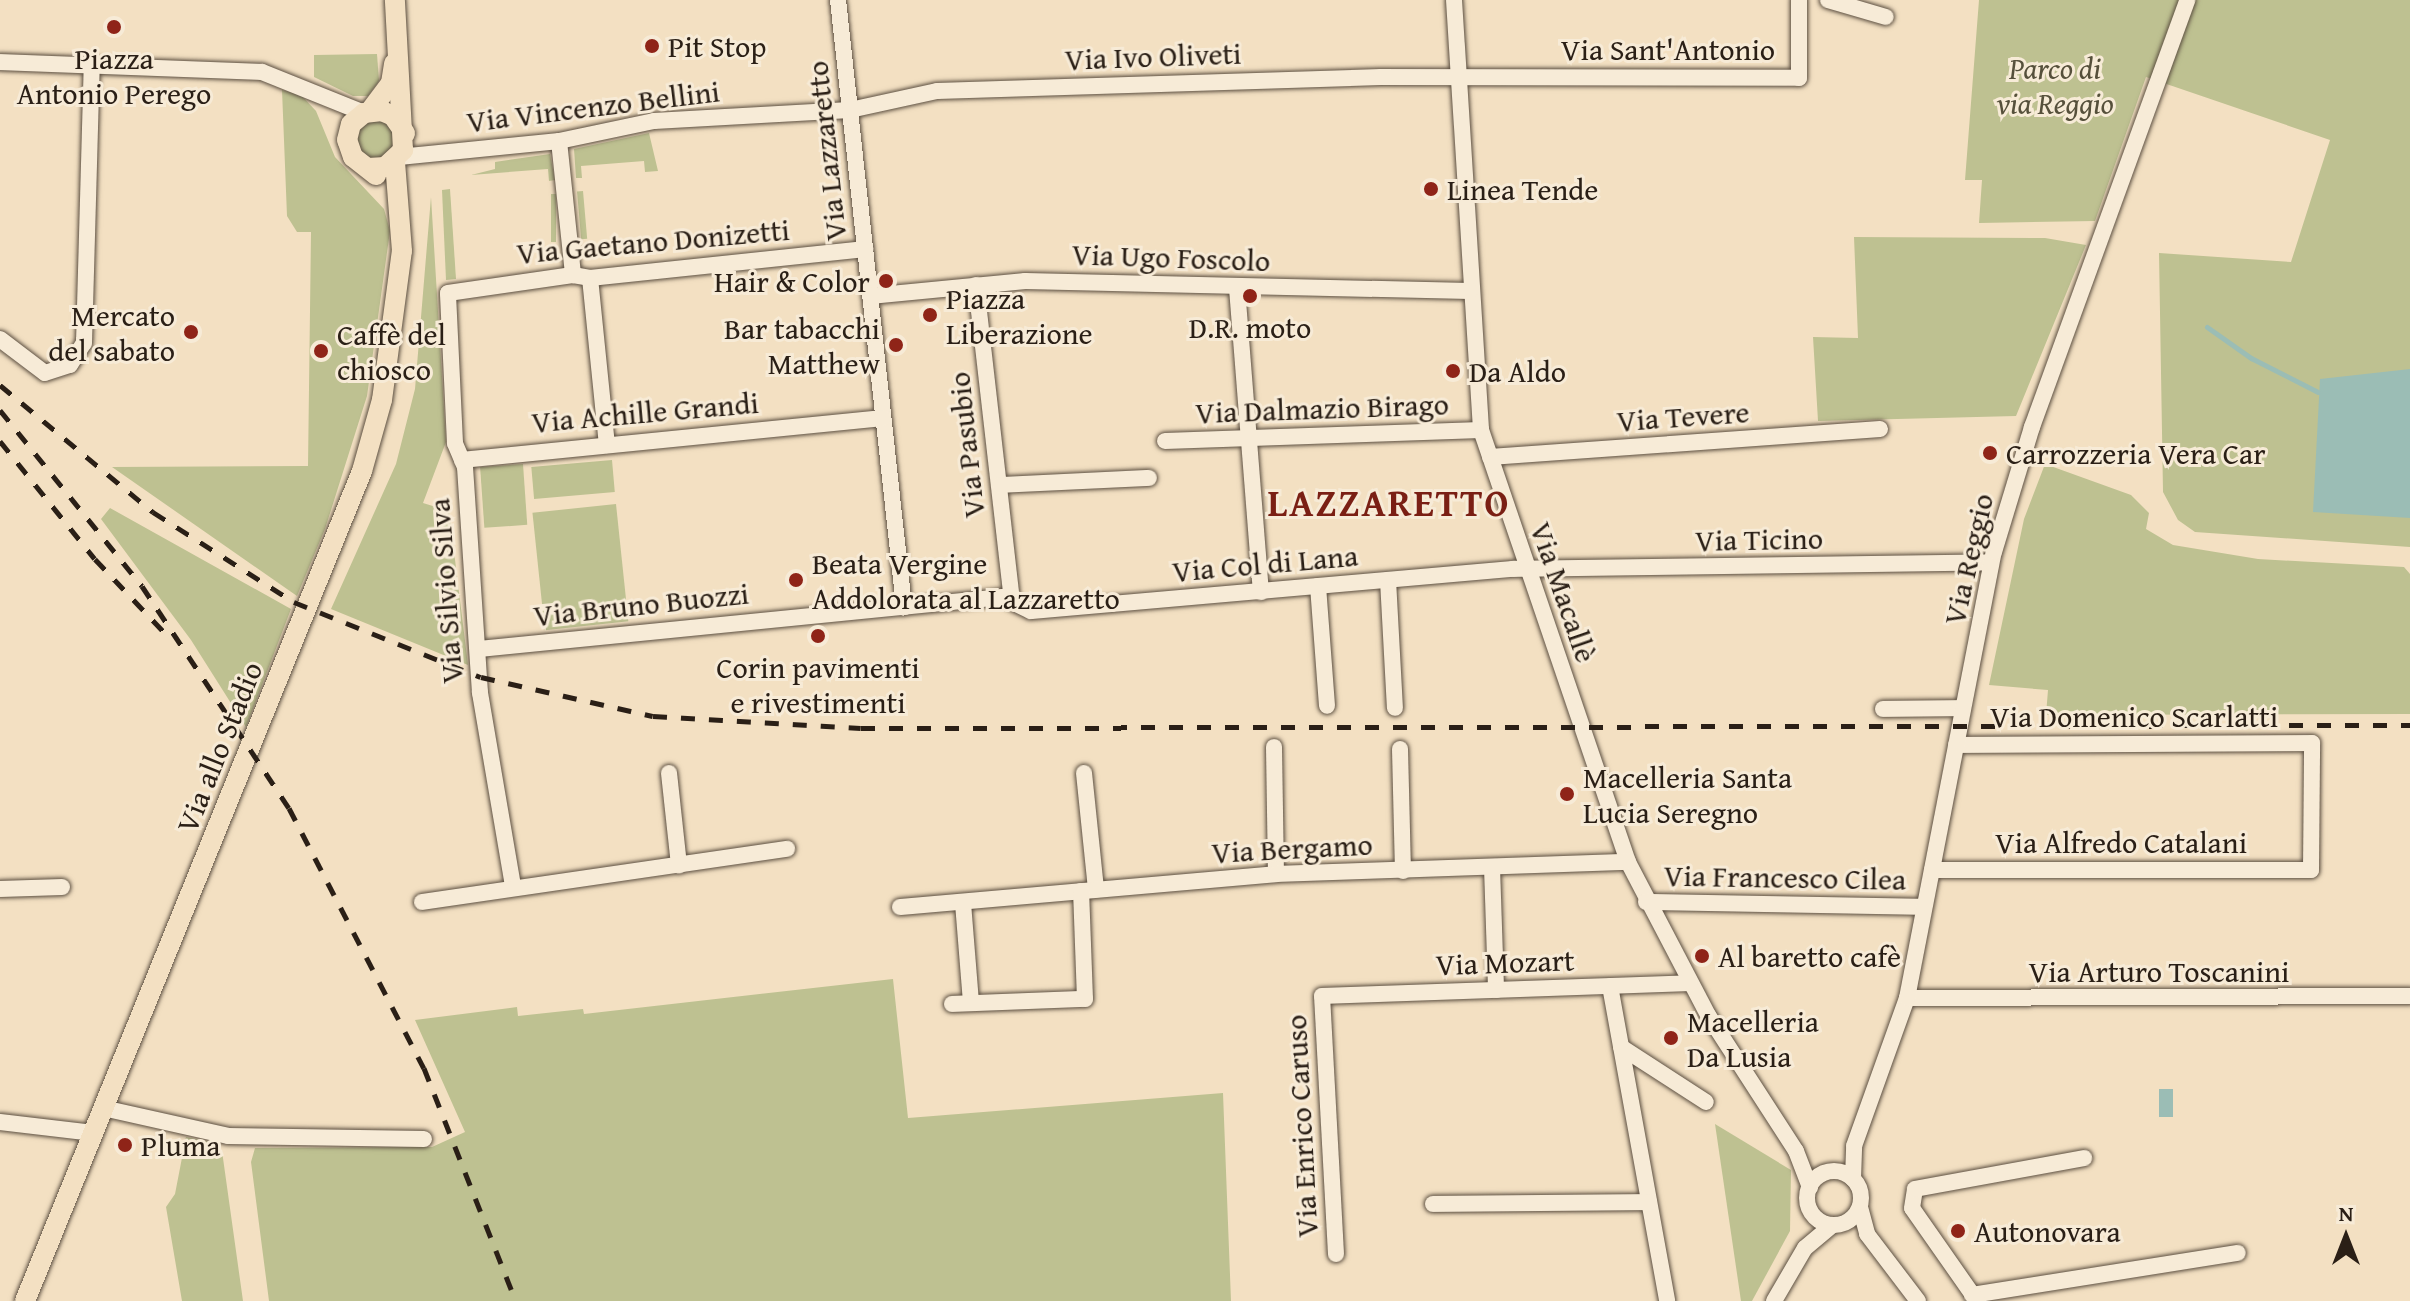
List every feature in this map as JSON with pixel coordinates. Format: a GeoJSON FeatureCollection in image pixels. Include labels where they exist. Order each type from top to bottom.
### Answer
{"type":"FeatureCollection","features":[{"type":"Feature","properties":{"kind":"main road","name":"Via allo Stadio"},"geometry":{"type":"LineString","coordinates":[[347,140],[351,124],[367,112],[393,77],[392,0]]}},
{"type":"Feature","properties":{"kind":"main road","name":"Via allo Stadio"},"geometry":{"type":"LineString","coordinates":[[25,1301],[362,471],[382,400],[402,251],[397,199],[401,147],[392,0]]}},
{"type":"Feature","properties":{"kind":"main road"},"geometry":{"type":"LineString","coordinates":[[367,112],[393,116],[401,147],[368,168]]}},
{"type":"Feature","properties":{"kind":"main road"},"geometry":{"type":"LineString","coordinates":[[347,140],[353,157],[368,168],[397,199]]}},
{"type":"Feature","properties":{"kind":"street","name":"Via Lazzaretto"},"geometry":{"type":"LineString","coordinates":[[838,0],[870,296]]}},
{"type":"Feature","properties":{"kind":"street","name":"Via Macallè"},"geometry":{"type":"LineString","coordinates":[[1454,0],[1481,430],[1628,862],[1690,983],[1796,1151],[1810,1187]]}},
{"type":"Feature","properties":{"kind":"street","name":"Via Sant'Antonio"},"geometry":{"type":"LineString","coordinates":[[1460,76],[1799,78],[1799,0]]}},
{"type":"Feature","properties":{"kind":"street"},"geometry":{"type":"LineString","coordinates":[[1828,0],[1886,17]]}},
{"type":"Feature","properties":{"kind":"street","name":"Via Reggio"},"geometry":{"type":"LineString","coordinates":[[1853,1179],[1854,1146],[1907,998],[1991,562],[2032,427],[2187,0]]}},
{"type":"Feature","properties":{"kind":"street"},"geometry":{"type":"LineString","coordinates":[[0,62],[262,72],[367,112]]}},
{"type":"Feature","properties":{"kind":"street"},"geometry":{"type":"LineString","coordinates":[[0,339],[45,373],[70,365],[84,343],[92,65]]}},
{"type":"Feature","properties":{"kind":"street","name":"Via Ivo Oliveti"},"geometry":{"type":"LineString","coordinates":[[850,110],[937,91],[1460,76]]}},
{"type":"Feature","properties":{"kind":"street"},"geometry":{"type":"LineString","coordinates":[[318,92],[336,114],[347,140]]}},
{"type":"Feature","properties":{"kind":"street","name":"Via Vincenzo Bellini"},"geometry":{"type":"LineString","coordinates":[[401,147],[439,153],[559,141],[654,121],[850,110]]}},
{"type":"Feature","properties":{"kind":"street"},"geometry":{"type":"LineString","coordinates":[[559,141],[607,445]]}},
{"type":"Feature","properties":{"kind":"street","name":"Via Gaetano Donizetti"},"geometry":{"type":"LineString","coordinates":[[448,293],[865,249]]}},
{"type":"Feature","properties":{"kind":"street","name":"Via Ugo Foscolo"},"geometry":{"type":"LineString","coordinates":[[870,296],[1025,281],[1470,291]]}},
{"type":"Feature","properties":{"kind":"street","name":"Via Pasubio"},"geometry":{"type":"LineString","coordinates":[[976,285],[1012,600]]}},
{"type":"Feature","properties":{"kind":"street"},"geometry":{"type":"LineString","coordinates":[[1237,288],[1261,592]]}},
{"type":"Feature","properties":{"kind":"street","name":"Via Silvio Silva"},"geometry":{"type":"LineString","coordinates":[[448,293],[455,447],[462,460],[480,693],[513,886]]}},
{"type":"Feature","properties":{"kind":"street"},"geometry":{"type":"LineString","coordinates":[[870,296],[904,607]]}},
{"type":"Feature","properties":{"kind":"street","name":"Via Achille Grandi"},"geometry":{"type":"LineString","coordinates":[[462,460],[883,418]]}},
{"type":"Feature","properties":{"kind":"street","name":"Via Tevere"},"geometry":{"type":"LineString","coordinates":[[1490,457],[1880,429]]}},
{"type":"Feature","properties":{"kind":"street","name":"Via Dalmazio Birago"},"geometry":{"type":"LineString","coordinates":[[1165,441],[1481,430]]}},
{"type":"Feature","properties":{"kind":"street"},"geometry":{"type":"LineString","coordinates":[[1000,485],[1149,478]]}},
{"type":"Feature","properties":{"kind":"street","name":"Via Ticino"},"geometry":{"type":"LineString","coordinates":[[1527,569],[1991,562]]}},
{"type":"Feature","properties":{"kind":"street","name":"Via Col di Lana"},"geometry":{"type":"LineString","coordinates":[[904,607],[1012,600],[1031,611],[1527,569]]}},
{"type":"Feature","properties":{"kind":"street"},"geometry":{"type":"LineString","coordinates":[[1388,580],[1395,708]]}},
{"type":"Feature","properties":{"kind":"street"},"geometry":{"type":"LineString","coordinates":[[1318,586],[1327,706]]}},
{"type":"Feature","properties":{"kind":"street","name":"Via Bruno Buozzi"},"geometry":{"type":"LineString","coordinates":[[479,649],[904,607]]}},
{"type":"Feature","properties":{"kind":"street"},"geometry":{"type":"LineString","coordinates":[[1883,709],[1963,708]]}},
{"type":"Feature","properties":{"kind":"street","name":"Via Domenico Scarlatti"},"geometry":{"type":"LineString","coordinates":[[1956,745],[2312,743],[2311,870]]}},
{"type":"Feature","properties":{"kind":"street"},"geometry":{"type":"LineString","coordinates":[[1274,747],[1276,874]]}},
{"type":"Feature","properties":{"kind":"street"},"geometry":{"type":"LineString","coordinates":[[1400,749],[1403,871]]}},
{"type":"Feature","properties":{"kind":"street"},"geometry":{"type":"LineString","coordinates":[[669,773],[679,865]]}},
{"type":"Feature","properties":{"kind":"street"},"geometry":{"type":"LineString","coordinates":[[952,1004],[1085,999],[1089,890],[1084,773]]}},
{"type":"Feature","properties":{"kind":"street"},"geometry":{"type":"LineString","coordinates":[[422,902],[513,886],[787,849]]}},
{"type":"Feature","properties":{"kind":"street","name":"Via Bergamo"},"geometry":{"type":"LineString","coordinates":[[900,907],[1276,874],[1628,862]]}},
{"type":"Feature","properties":{"kind":"street"},"geometry":{"type":"LineString","coordinates":[[1492,867],[1496,990]]}},
{"type":"Feature","properties":{"kind":"street","name":"Via Alfredo Catalani"},"geometry":{"type":"LineString","coordinates":[[1932,870],[2311,870]]}},
{"type":"Feature","properties":{"kind":"street"},"geometry":{"type":"LineString","coordinates":[[0,889],[62,887]]}},
{"type":"Feature","properties":{"kind":"street","name":"Via Francesco Cilea"},"geometry":{"type":"LineString","coordinates":[[1646,902],[1924,907]]}},
{"type":"Feature","properties":{"kind":"street"},"geometry":{"type":"LineString","coordinates":[[963,903],[971,1003]]}},
{"type":"Feature","properties":{"kind":"street","name":"Via Mozart"},"geometry":{"type":"LineString","coordinates":[[1322,996],[1690,983]]}},
{"type":"Feature","properties":{"kind":"street"},"geometry":{"type":"LineString","coordinates":[[1610,986],[1667,1301]]}},
{"type":"Feature","properties":{"kind":"street","name":"Via Enrico Caruso"},"geometry":{"type":"LineString","coordinates":[[1322,996],[1336,1254]]}},
{"type":"Feature","properties":{"kind":"street","name":"Via Arturo Toscanini"},"geometry":{"type":"LineString","coordinates":[[1907,998],[2410,996]]}},
{"type":"Feature","properties":{"kind":"street"},"geometry":{"type":"LineString","coordinates":[[1621,1047],[1706,1102]]}},
{"type":"Feature","properties":{"kind":"street"},"geometry":{"type":"LineString","coordinates":[[103,1108],[228,1136],[424,1139]]}},
{"type":"Feature","properties":{"kind":"street"},"geometry":{"type":"LineString","coordinates":[[0,1122],[93,1133]]}},
{"type":"Feature","properties":{"kind":"street","name":"Via Reggio"},"geometry":{"type":"LineString","coordinates":[[1830,1172],[1854,1146]]}},
{"type":"Feature","properties":{"kind":"street","name":"Via Macallè"},"geometry":{"type":"LineString","coordinates":[[1796,1151],[1830,1172]]}},
{"type":"Feature","properties":{"kind":"street"},"geometry":{"type":"LineString","coordinates":[[2084,1158],[1919,1185],[1912,1195],[1912,1208],[1974,1298],[2238,1253]]}},
{"type":"Feature","properties":{"kind":"street"},"geometry":{"type":"LineString","coordinates":[[1774,1301],[1805,1248],[1811,1212],[1810,1187],[1830,1172],[1853,1179],[1867,1234],[1918,1301]]}},
{"type":"Feature","properties":{"kind":"street"},"geometry":{"type":"LineString","coordinates":[[1433,1204],[1649,1202]]}},
{"type":"Feature","properties":{"kind":"street"},"geometry":{"type":"LineString","coordinates":[[1805,1248],[1860,1207]]}},
{"type":"Feature","properties":{"kind":"street"},"geometry":{"type":"LineString","coordinates":[[1811,1212],[1836,1225],[1867,1234]]}},
{"type":"Feature","properties":{"kind":"green space","name":"Parco di via Reggio"},"geometry":{"type":"Polygon","coordinates":[[[1979,0],[2410,0],[2410,547],[2195,532],[2178,520],[2163,492],[2159,253],[2291,262],[2330,140],[2146,77],[2095,221],[1979,223],[1982,180],[1965,180],[1979,0]]]}},
{"type":"Feature","properties":{"kind":"green space"},"geometry":{"type":"Polygon","coordinates":[[[377,54],[379,81],[368,96],[353,96],[314,77],[314,55],[377,54]]]}},
{"type":"Feature","properties":{"kind":"green space"},"geometry":{"type":"Polygon","coordinates":[[[282,90],[301,95],[316,111],[335,157],[384,209],[390,231],[367,396],[325,529],[297,596],[112,467],[308,466],[311,232],[297,232],[287,216],[282,90]]]}},
{"type":"Feature","properties":{"kind":"green space"},"geometry":{"type":"Polygon","coordinates":[[[380,117],[399,136],[383,161],[364,158],[354,134],[358,127],[380,117]]]}},
{"type":"Feature","properties":{"kind":"green space"},"geometry":{"type":"Polygon","coordinates":[[[649,133],[658,171],[645,172],[644,161],[581,166],[582,178],[576,178],[574,149],[649,133]]]}},
{"type":"Feature","properties":{"kind":"green space"},"geometry":{"type":"Polygon","coordinates":[[[550,154],[555,180],[549,181],[548,169],[471,175],[495,169],[495,162],[550,154]]]}},
{"type":"Feature","properties":{"kind":"green space"},"geometry":{"type":"Polygon","coordinates":[[[450,189],[456,279],[446,280],[442,190],[450,189]]]}},
{"type":"Feature","properties":{"kind":"green space"},"geometry":{"type":"Polygon","coordinates":[[[583,191],[587,239],[581,239],[577,192],[583,191]]]}},
{"type":"Feature","properties":{"kind":"green space"},"geometry":{"type":"Polygon","coordinates":[[[551,194],[556,194],[556,242],[551,242],[551,194]]]}},
{"type":"Feature","properties":{"kind":"green space"},"geometry":{"type":"Polygon","coordinates":[[[431,197],[446,442],[423,503],[449,511],[468,665],[331,609],[396,464],[415,389],[431,197]]]}},
{"type":"Feature","properties":{"kind":"green space"},"geometry":{"type":"Polygon","coordinates":[[[1854,237],[2045,238],[2086,245],[2016,416],[1818,421],[1813,337],[1858,338],[1854,237]]]}},
{"type":"Feature","properties":{"kind":"green space"},"geometry":{"type":"Polygon","coordinates":[[[612,460],[615,492],[534,499],[531,467],[612,460]]]}},
{"type":"Feature","properties":{"kind":"green space"},"geometry":{"type":"Polygon","coordinates":[[[523,464],[527,525],[484,528],[480,467],[523,464]]]}},
{"type":"Feature","properties":{"kind":"green space"},"geometry":{"type":"Polygon","coordinates":[[[2045,464],[2131,495],[2149,513],[2146,529],[2173,545],[2258,559],[2404,567],[2410,574],[2410,714],[2046,715],[2048,690],[1989,685],[2024,519],[2045,464]]]}},
{"type":"Feature","properties":{"kind":"green space"},"geometry":{"type":"Polygon","coordinates":[[[616,504],[628,621],[545,630],[532,513],[616,504]]]}},
{"type":"Feature","properties":{"kind":"green space"},"geometry":{"type":"Polygon","coordinates":[[[110,508],[291,609],[246,727],[191,640],[101,519],[110,508]]]}},
{"type":"Feature","properties":{"kind":"green space"},"geometry":{"type":"Polygon","coordinates":[[[893,979],[908,1118],[1223,1093],[1231,1301],[269,1301],[251,1162],[255,1148],[432,1147],[465,1132],[415,1020],[517,1007],[518,1016],[583,1009],[584,1014],[893,979]]]}},
{"type":"Feature","properties":{"kind":"green space"},"geometry":{"type":"Polygon","coordinates":[[[1715,1124],[1791,1170],[1790,1231],[1752,1301],[1741,1301],[1715,1124]]]}},
{"type":"Feature","properties":{"kind":"green space"},"geometry":{"type":"Polygon","coordinates":[[[186,1137],[214,1143],[222,1151],[243,1301],[182,1301],[166,1207],[175,1194],[186,1137]]]}},
{"type":"Feature","properties":{"kind":"water"},"geometry":{"type":"Polygon","coordinates":[[[2410,369],[2410,518],[2313,512],[2320,379],[2410,369]]]}},
{"type":"Feature","properties":{"kind":"water"},"geometry":{"type":"Polygon","coordinates":[[[2159,1089],[2173,1089],[2173,1117],[2159,1117],[2159,1089]]]}},
{"type":"Feature","properties":{"kind":"waterway"},"geometry":{"type":"LineString","coordinates":[[2207,327],[2251,358],[2318,392]]}},
{"type":"Feature","properties":{"kind":"railway"},"geometry":{"type":"LineString","coordinates":[[0,385],[153,512],[294,602],[481,677],[653,716],[861,728],[2410,725]]}},
{"type":"Feature","properties":{"kind":"railway"},"geometry":{"type":"LineString","coordinates":[[0,410],[142,586],[289,808],[424,1068],[516,1301]]}},
{"type":"Feature","properties":{"kind":"railway"},"geometry":{"type":"LineString","coordinates":[[0,441],[95,559],[163,631]]}},
{"type":"Feature","properties":{"kind":"place","name":"Piazza Antonio Perego"},"geometry":{"type":"Point","coordinates":[114,27]}},
{"type":"Feature","properties":{"kind":"place","name":"Pit Stop"},"geometry":{"type":"Point","coordinates":[652,46]}},
{"type":"Feature","properties":{"kind":"place","name":"Linea Tende"},"geometry":{"type":"Point","coordinates":[1431,189]}},
{"type":"Feature","properties":{"kind":"place","name":"Hair & Color"},"geometry":{"type":"Point","coordinates":[886,281]}},
{"type":"Feature","properties":{"kind":"place","name":"D.R. moto"},"geometry":{"type":"Point","coordinates":[1250,296]}},
{"type":"Feature","properties":{"kind":"place","name":"Piazza Liberazione"},"geometry":{"type":"Point","coordinates":[930,315]}},
{"type":"Feature","properties":{"kind":"place","name":"Mercato del sabato"},"geometry":{"type":"Point","coordinates":[191,332]}},
{"type":"Feature","properties":{"kind":"place","name":"Bar tabacchi Matthew"},"geometry":{"type":"Point","coordinates":[896,345]}},
{"type":"Feature","properties":{"kind":"place","name":"Caffè del chiosco"},"geometry":{"type":"Point","coordinates":[321,351]}},
{"type":"Feature","properties":{"kind":"place","name":"Da Aldo"},"geometry":{"type":"Point","coordinates":[1453,371]}},
{"type":"Feature","properties":{"kind":"place","name":"Carrozzeria Vera Car"},"geometry":{"type":"Point","coordinates":[1990,453]}},
{"type":"Feature","properties":{"kind":"place","name":"Beata Vergine Addolorata al Lazzaretto"},"geometry":{"type":"Point","coordinates":[796,580]}},
{"type":"Feature","properties":{"kind":"place","name":"Corin pavimenti e rivestimenti"},"geometry":{"type":"Point","coordinates":[818,636]}},
{"type":"Feature","properties":{"kind":"place","name":"Macelleria Santa Lucia Seregno"},"geometry":{"type":"Point","coordinates":[1567,794]}},
{"type":"Feature","properties":{"kind":"place","name":"Al baretto cafè"},"geometry":{"type":"Point","coordinates":[1702,956]}},
{"type":"Feature","properties":{"kind":"place","name":"Macelleria Da Lusia"},"geometry":{"type":"Point","coordinates":[1671,1038]}},
{"type":"Feature","properties":{"kind":"place","name":"Pluma"},"geometry":{"type":"Point","coordinates":[125,1145]}},
{"type":"Feature","properties":{"kind":"place","name":"Autonovara"},"geometry":{"type":"Point","coordinates":[1958,1231]}},
{"type":"Feature","properties":{"kind":"district","name":"LAZZARETTO"},"geometry":{"type":"Point","coordinates":[1389,503]}}]}
